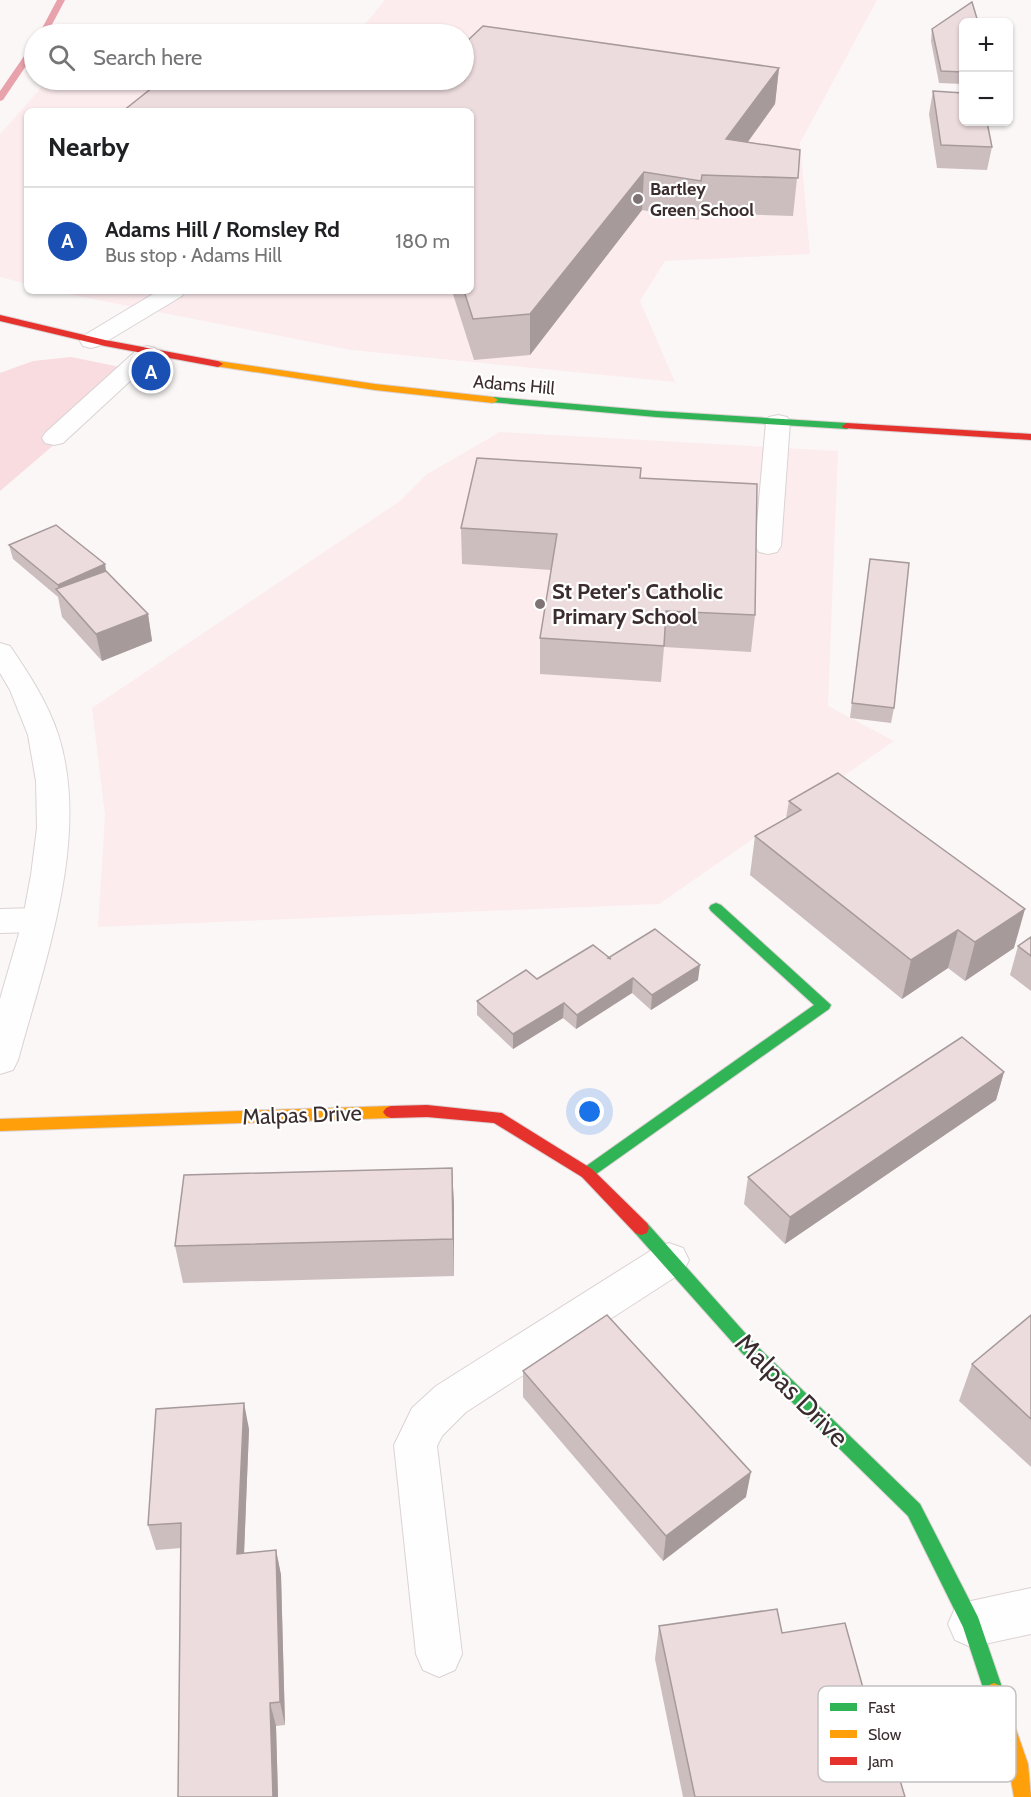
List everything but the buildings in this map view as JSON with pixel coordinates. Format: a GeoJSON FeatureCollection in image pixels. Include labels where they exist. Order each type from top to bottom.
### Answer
{"type":"FeatureCollection","features":[{"type":"Feature","properties":{"kind":"street"},"geometry":{"type":"LineString","coordinates":[[91,341],[169,294]]}},
{"type":"Feature","properties":{"kind":"street"},"geometry":{"type":"LineString","coordinates":[[0,332],[6,320]]}},
{"type":"Feature","properties":{"kind":"street","name":"Adams Hill"},"geometry":{"type":"LineString","coordinates":[[6,320],[147,353],[455,398],[660,416],[1031,437]]}},
{"type":"Feature","properties":{"kind":"street"},"geometry":{"type":"LineString","coordinates":[[54,438],[147,353]]}},
{"type":"Feature","properties":{"kind":"street"},"geometry":{"type":"LineString","coordinates":[[768,546],[778,422]]}},
{"type":"Feature","properties":{"kind":"street"},"geometry":{"type":"LineString","coordinates":[[0,652],[26,690],[51,766],[54,826],[48,884],[0,1060]]}},
{"type":"Feature","properties":{"kind":"street"},"geometry":{"type":"LineString","coordinates":[[587,1173],[824,1005],[716,908]]}},
{"type":"Feature","properties":{"kind":"street"},"geometry":{"type":"LineString","coordinates":[[0,921],[38,920]]}},
{"type":"Feature","properties":{"kind":"street","name":"Malpas Drive"},"geometry":{"type":"LineString","coordinates":[[0,1125],[438,1112],[496,1117],[587,1173],[669,1260],[747,1348],[914,1510],[971,1624],[992,1686]]}},
{"type":"Feature","properties":{"kind":"street"},"geometry":{"type":"LineString","coordinates":[[439,1654],[415,1444],[427,1422],[451,1399],[669,1260]]}},
{"type":"Feature","properties":{"kind":"street"},"geometry":{"type":"LineString","coordinates":[[971,1624],[1031,1611]]}},
{"type":"Feature","properties":{"kind":"street","name":"Malpas Drive"},"geometry":{"type":"LineString","coordinates":[[1016,1758],[1024,1797]]}},
{"type":"Feature","properties":{"kind":"shaded area","name":"Bartley Green School"},"geometry":{"type":"Polygon","coordinates":[[[385,0],[877,0],[800,143],[810,254],[665,261],[640,301],[675,382],[351,350],[67,294],[474,294],[474,108],[24,108],[24,283],[0,277],[0,134],[39,90],[474,90],[474,24],[365,24],[385,0]]]}},
{"type":"Feature","properties":{"kind":"shaded area"},"geometry":{"type":"Polygon","coordinates":[[[71,357],[140,371],[0,491],[0,373],[33,361],[71,357]]]}},
{"type":"Feature","properties":{"kind":"shaded area","name":"St Peter's Catholic Primary School"},"geometry":{"type":"Polygon","coordinates":[[[500,432],[838,451],[828,706],[894,741],[659,904],[98,927],[105,816],[92,708],[400,501],[427,474],[500,432]]]}},
{"type":"Feature","properties":{"kind":"waterway"},"geometry":{"type":"LineString","coordinates":[[48,24],[61,0]]}},
{"type":"Feature","properties":{"kind":"waterway"},"geometry":{"type":"LineString","coordinates":[[0,98],[24,63]]}},
{"type":"Feature","properties":{"kind":"traffic: fast"},"geometry":{"type":"LineString","coordinates":[[493,400],[656,414],[847,426]]}},
{"type":"Feature","properties":{"kind":"traffic: fast"},"geometry":{"type":"LineString","coordinates":[[587,1173],[824,1005],[716,908]]}},
{"type":"Feature","properties":{"kind":"traffic: fast"},"geometry":{"type":"LineString","coordinates":[[641,1228],[748,1348],[914,1510],[971,1624],[992,1686]]}},
{"type":"Feature","properties":{"kind":"traffic: slow"},"geometry":{"type":"LineString","coordinates":[[218,364],[375,387],[493,400]]}},
{"type":"Feature","properties":{"kind":"traffic: slow"},"geometry":{"type":"LineString","coordinates":[[0,1125],[391,1112]]}},
{"type":"Feature","properties":{"kind":"traffic: slow"},"geometry":{"type":"LineString","coordinates":[[1016,1758],[1024,1797]]}},
{"type":"Feature","properties":{"kind":"traffic: jam"},"geometry":{"type":"LineString","coordinates":[[0,318],[105,343],[218,364]]}},
{"type":"Feature","properties":{"kind":"traffic: jam"},"geometry":{"type":"LineString","coordinates":[[847,426],[1031,437]]}},
{"type":"Feature","properties":{"kind":"traffic: jam"},"geometry":{"type":"LineString","coordinates":[[391,1112],[427,1111],[497,1117],[587,1173],[641,1228]]}},
{"type":"Feature","properties":{"kind":"place","name":"Bartley Green School"},"geometry":{"type":"Point","coordinates":[638,199]}},
{"type":"Feature","properties":{"kind":"place","name":"Adams Hill / Romsley Rd"},"geometry":{"type":"Point","coordinates":[151,371]}},
{"type":"Feature","properties":{"kind":"place","name":"St Peter's Catholic Primary School"},"geometry":{"type":"Point","coordinates":[540,604]}}]}
